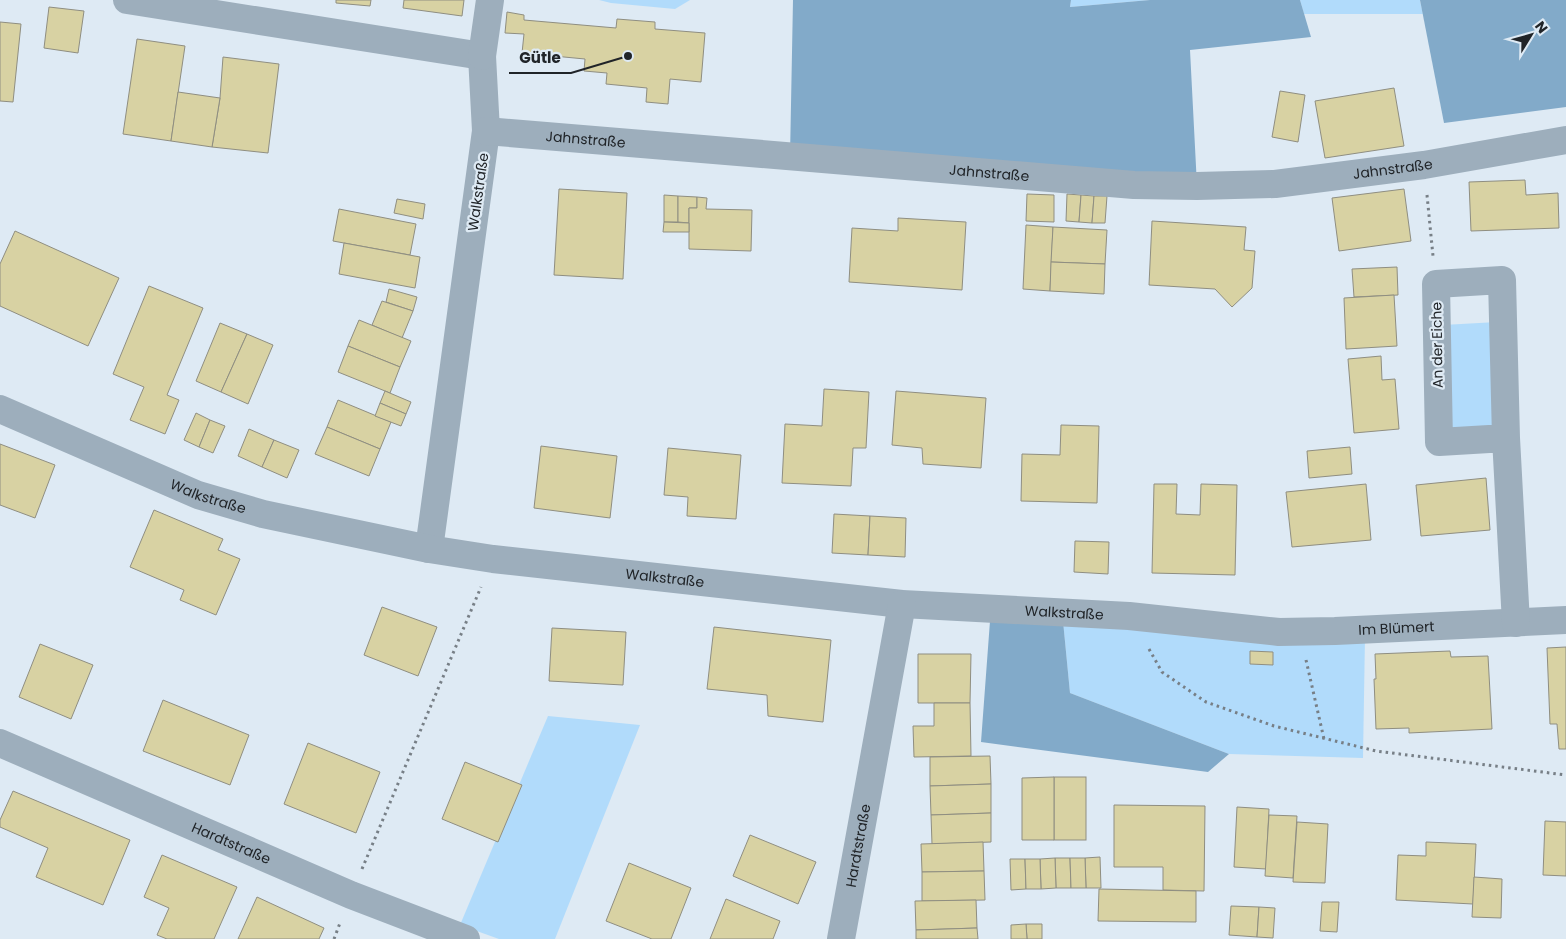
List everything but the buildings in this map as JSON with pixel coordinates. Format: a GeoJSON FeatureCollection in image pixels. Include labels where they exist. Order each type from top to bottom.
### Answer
{"type":"FeatureCollection","features":[{"type":"Feature","properties":{"kind":"street"},"geometry":{"type":"LineString","coordinates":[[127,0],[482,56]]}},
{"type":"Feature","properties":{"kind":"street"},"geometry":{"type":"LineString","coordinates":[[486,131],[482,56],[490,0]]}},
{"type":"Feature","properties":{"kind":"street","name":"Jahnstraße"},"geometry":{"type":"LineString","coordinates":[[486,131],[1134,185],[1197,186],[1275,184],[1424,165],[1566,140]]}},
{"type":"Feature","properties":{"kind":"street","name":"Walkstraße"},"geometry":{"type":"LineString","coordinates":[[429,549],[486,131]]}},
{"type":"Feature","properties":{"kind":"street","name":"An der Eiche"},"geometry":{"type":"LineString","coordinates":[[1506,438],[1439,442],[1436,284],[1502,280],[1506,438],[1516,623]]}},
{"type":"Feature","properties":{"kind":"street","name":"Walkstraße"},"geometry":{"type":"LineString","coordinates":[[0,410],[198,495],[263,514],[429,549],[493,559],[902,604],[1129,616],[1227,627]]}},
{"type":"Feature","properties":{"kind":"street","name":"Hardtstraße"},"geometry":{"type":"LineString","coordinates":[[841,939],[902,604]]}},
{"type":"Feature","properties":{"kind":"street","name":"Im Blümert"},"geometry":{"type":"LineString","coordinates":[[1227,627],[1279,632],[1335,632],[1566,620]]}},
{"type":"Feature","properties":{"kind":"street","name":"Hardtstraße"},"geometry":{"type":"LineString","coordinates":[[0,743],[351,894],[466,939]]}},
{"type":"Feature","properties":{"kind":"path"},"geometry":{"type":"LineString","coordinates":[[1424,165],[1436,284]]}},
{"type":"Feature","properties":{"kind":"path"},"geometry":{"type":"LineString","coordinates":[[334,939],[351,894],[493,559]]}},
{"type":"Feature","properties":{"kind":"path"},"geometry":{"type":"LineString","coordinates":[[1129,616],[1162,672],[1206,702],[1274,726],[1376,751],[1566,775]]}},
{"type":"Feature","properties":{"kind":"path"},"geometry":{"type":"LineString","coordinates":[[1299,632],[1324,739]]}},
{"type":"Feature","properties":{"kind":"shaded area"},"geometry":{"type":"Polygon","coordinates":[[[599,0],[690,0],[675,9],[611,3],[599,0]]]}},
{"type":"Feature","properties":{"kind":"shaded area"},"geometry":{"type":"Polygon","coordinates":[[[793,0],[1071,0],[1070,7],[1150,0],[1300,0],[1311,37],[1190,50],[1197,186],[790,157],[793,0]]]}},
{"type":"Feature","properties":{"kind":"shaded area"},"geometry":{"type":"Polygon","coordinates":[[[1071,0],[1150,0],[1070,7],[1071,0]]]}},
{"type":"Feature","properties":{"kind":"shaded area"},"geometry":{"type":"Polygon","coordinates":[[[1300,0],[1423,0],[1420,1],[1423,14],[1304,14],[1300,0]]]}},
{"type":"Feature","properties":{"kind":"shaded area"},"geometry":{"type":"Polygon","coordinates":[[[1420,0],[1566,0],[1566,107],[1444,123],[1420,0]]]}},
{"type":"Feature","properties":{"kind":"shaded area"},"geometry":{"type":"Polygon","coordinates":[[[1497,322],[1500,431],[1446,435],[1443,325],[1497,322]]]}},
{"type":"Feature","properties":{"kind":"shaded area"},"geometry":{"type":"Polygon","coordinates":[[[990,621],[1063,621],[1070,693],[1229,754],[1208,772],[981,742],[990,621]]]}},
{"type":"Feature","properties":{"kind":"shaded area"},"geometry":{"type":"Polygon","coordinates":[[[1063,621],[1365,636],[1363,758],[1229,754],[1070,693],[1063,621]]]}},
{"type":"Feature","properties":{"kind":"shaded area"},"geometry":{"type":"Polygon","coordinates":[[[548,716],[640,725],[555,939],[499,939],[460,925],[548,716]]]}},
{"type":"Feature","properties":{"kind":"place","name":"Gütle"},"geometry":{"type":"Point","coordinates":[628,56]}}]}
